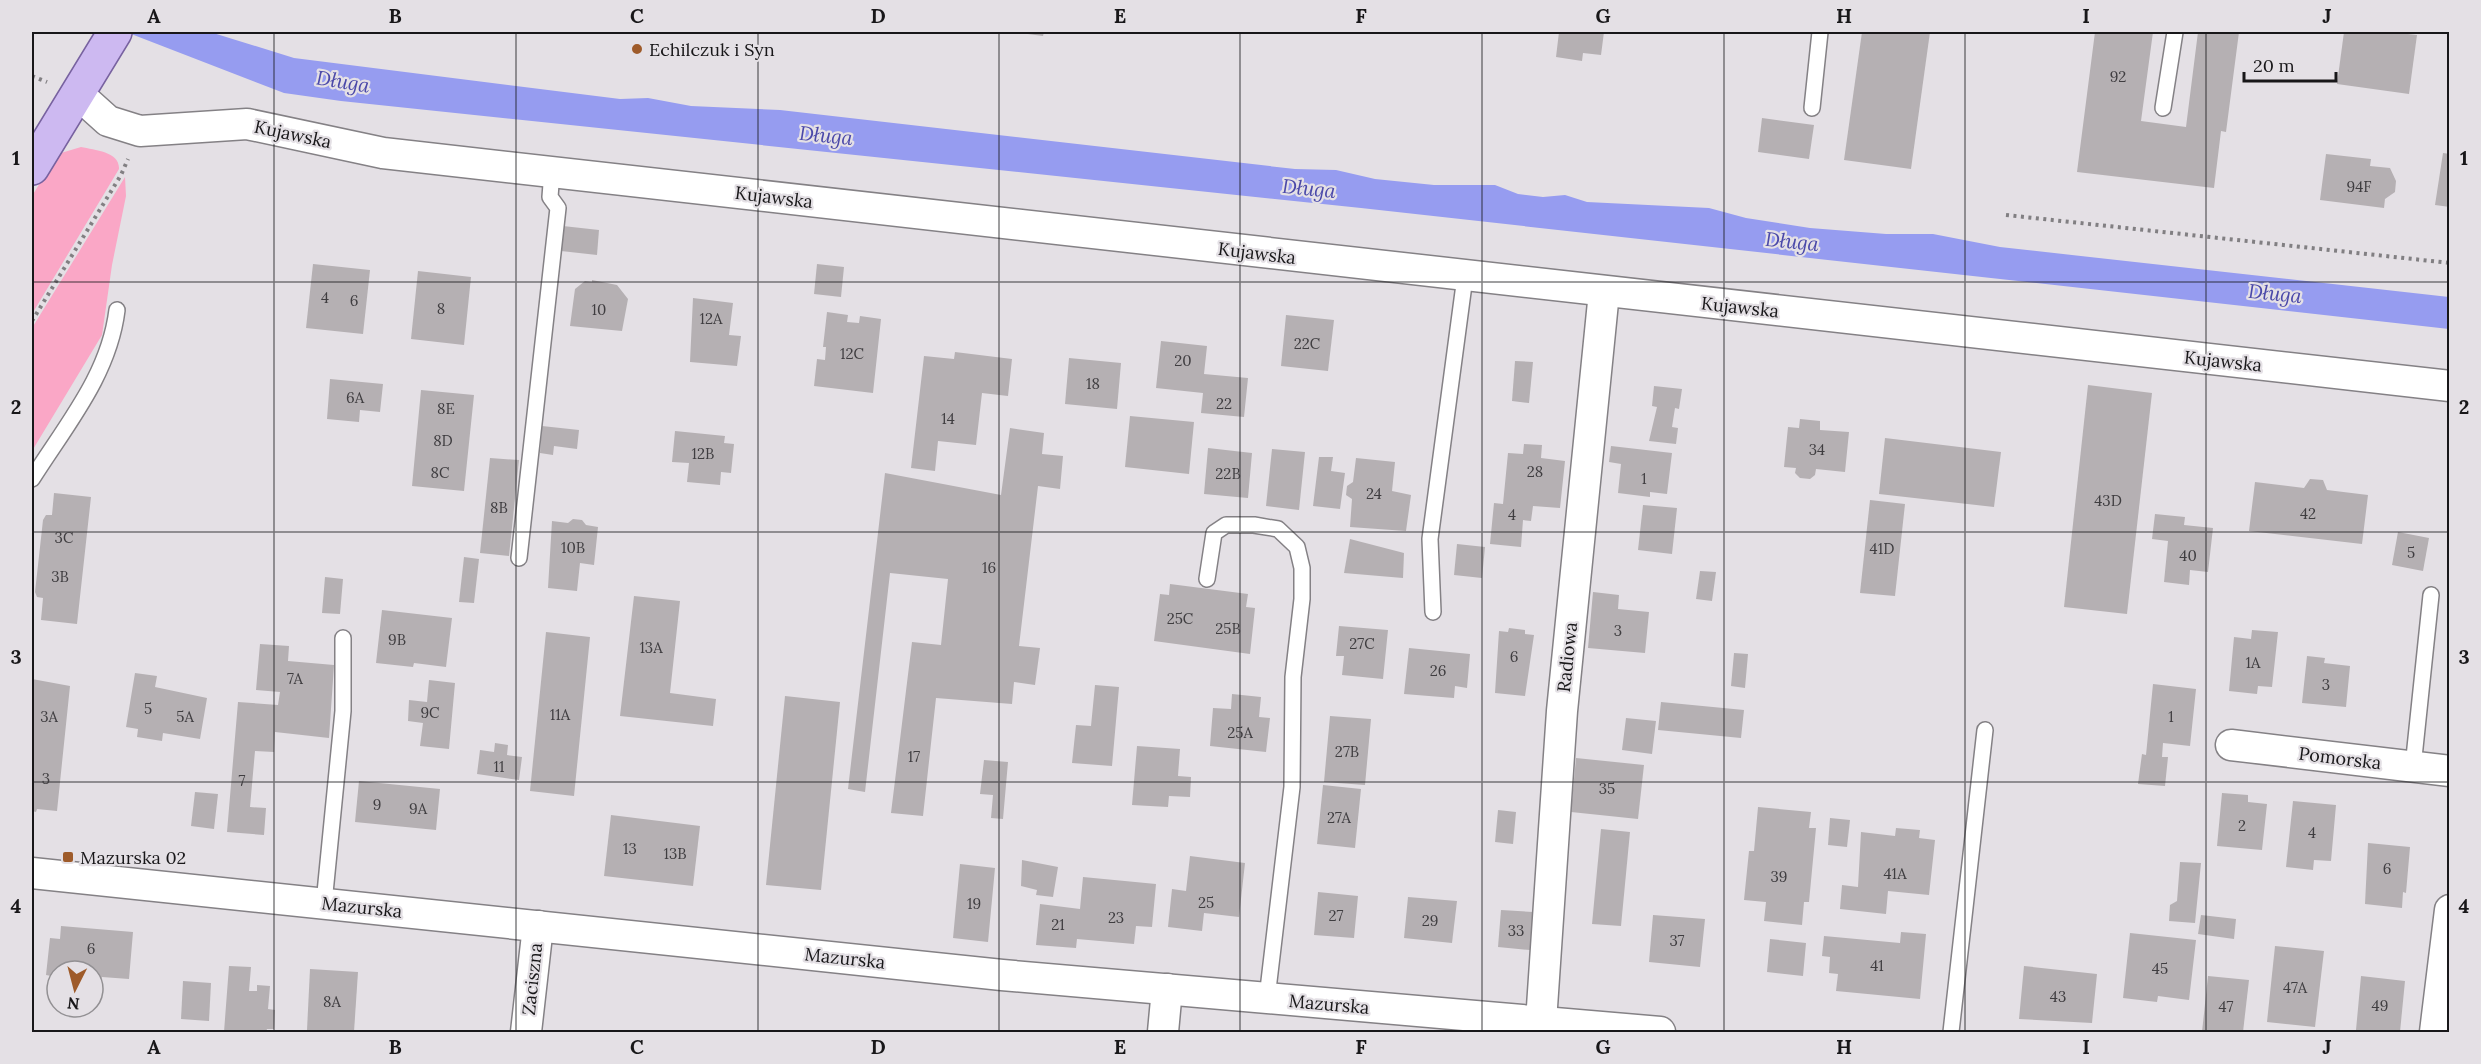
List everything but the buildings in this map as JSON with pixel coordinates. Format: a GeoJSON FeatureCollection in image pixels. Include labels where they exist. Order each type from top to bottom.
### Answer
{"type":"FeatureCollection","features":[{"type":"Feature","properties":{"kind":"main road"},"geometry":{"type":"LineString","coordinates":[[32,168],[107,44]]}},
{"type":"Feature","properties":{"kind":"street","name":"Kujawska"},"geometry":{"type":"LineString","coordinates":[[78,94],[108,121],[140,131],[247,124],[383,153],[1465,277],[2450,386]]}},
{"type":"Feature","properties":{"kind":"street","name":"Radiowa"},"geometry":{"type":"LineString","coordinates":[[1540,1022],[1562,711],[1604,292]]}},
{"type":"Feature","properties":{"kind":"street","name":"Pomorska"},"geometry":{"type":"LineString","coordinates":[[2231,745],[2450,771]]}},
{"type":"Feature","properties":{"kind":"street","name":"Mazurska"},"geometry":{"type":"LineString","coordinates":[[32,873],[1167,989],[1660,1032]]}},
{"type":"Feature","properties":{"kind":"street"},"geometry":{"type":"LineString","coordinates":[[2434,1032],[2450,910]]}},
{"type":"Feature","properties":{"kind":"street","name":"Zaciszna"},"geometry":{"type":"LineString","coordinates":[[526,1032],[538,926]]}},
{"type":"Feature","properties":{"kind":"street"},"geometry":{"type":"LineString","coordinates":[[1163,1032],[1167,989]]}},
{"type":"Feature","properties":{"kind":"lane"},"geometry":{"type":"LineString","coordinates":[[1812,108],[1820,32]]}},
{"type":"Feature","properties":{"kind":"lane"},"geometry":{"type":"LineString","coordinates":[[2163,108],[2175,32]]}},
{"type":"Feature","properties":{"kind":"lane"},"geometry":{"type":"LineString","coordinates":[[519,558],[558,208],[550,197],[552,171]]}},
{"type":"Feature","properties":{"kind":"lane"},"geometry":{"type":"LineString","coordinates":[[1433,612],[1430,539],[1465,277]]}},
{"type":"Feature","properties":{"kind":"lane"},"geometry":{"type":"LineString","coordinates":[[32,479],[102,371],[114,338],[117,310]]}},
{"type":"Feature","properties":{"kind":"lane"},"geometry":{"type":"LineString","coordinates":[[1207,579],[1215,533],[1226,525],[1254,525],[1278,529],[1297,547],[1302,568],[1302,599],[1293,677],[1292,787],[1267,998]]}},
{"type":"Feature","properties":{"kind":"lane"},"geometry":{"type":"LineString","coordinates":[[2413,767],[2431,595]]}},
{"type":"Feature","properties":{"kind":"lane"},"geometry":{"type":"LineString","coordinates":[[324,903],[343,711],[343,638]]}},
{"type":"Feature","properties":{"kind":"lane"},"geometry":{"type":"LineString","coordinates":[[1951,1032],[1985,730]]}},
{"type":"Feature","properties":{"kind":"path"},"geometry":{"type":"LineString","coordinates":[[32,321],[121,175],[140,131]]}},
{"type":"Feature","properties":{"kind":"path"},"geometry":{"type":"LineString","coordinates":[[2006,214],[2450,262]]}},
{"type":"Feature","properties":{"kind":"shaded area"},"geometry":{"type":"Polygon","coordinates":[[[81,147],[111,155],[118,163],[119,169],[32,314],[32,196],[54,160],[61,153],[81,147]]]}},
{"type":"Feature","properties":{"kind":"shaded area"},"geometry":{"type":"Polygon","coordinates":[[[125,177],[126,196],[112,265],[102,335],[32,451],[32,328],[125,177]]]}},
{"type":"Feature","properties":{"kind":"water","name":"Długa"},"geometry":{"type":"Polygon","coordinates":[[[126,32],[210,32],[294,58],[620,99],[648,98],[691,106],[780,110],[1295,169],[1336,170],[1375,179],[1434,185],[1495,185],[1518,194],[1543,197],[1565,195],[1587,202],[1709,208],[1746,218],[1810,228],[1886,234],[1933,234],[2000,247],[2449,297],[2449,329],[1361,208],[341,101],[284,93],[126,32]]]}},
{"type":"Feature","properties":{"kind":"place","name":"Echilczuk i Syn"},"geometry":{"type":"Point","coordinates":[637,49]}},
{"type":"Feature","properties":{"kind":"place","name":"Mazurska 02"},"geometry":{"type":"Point","coordinates":[68,857]}}]}
